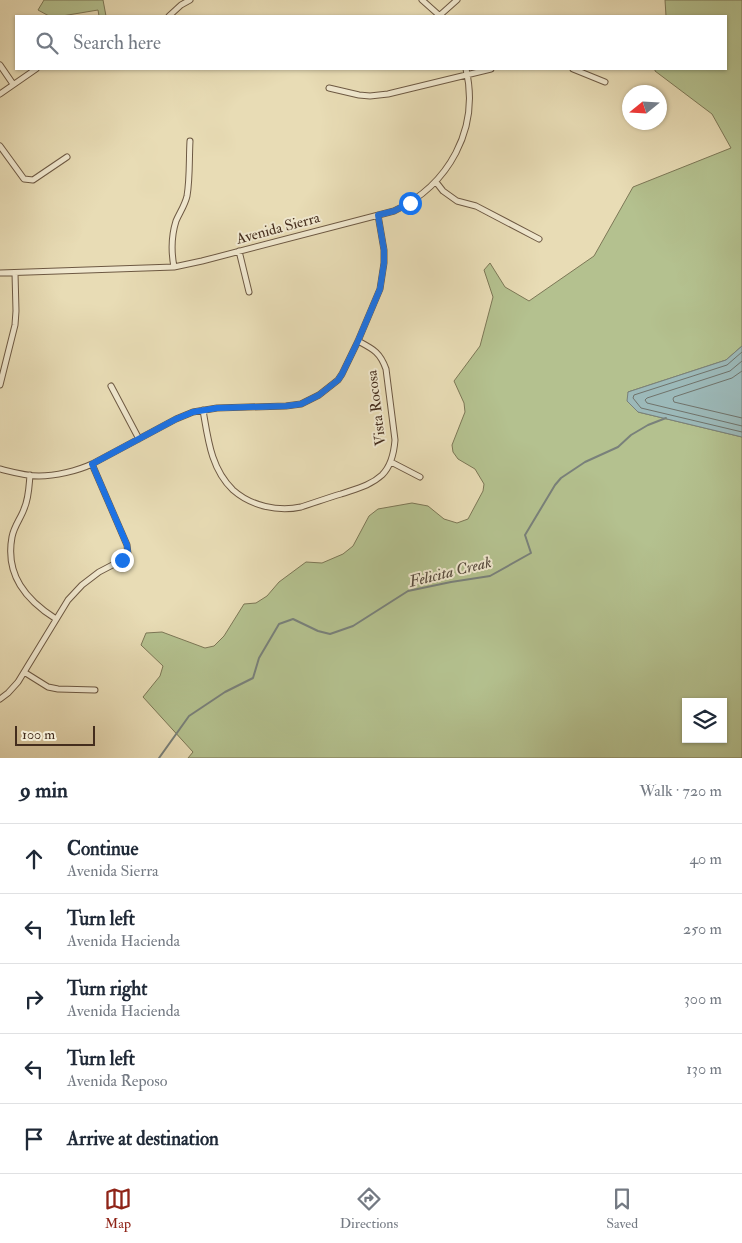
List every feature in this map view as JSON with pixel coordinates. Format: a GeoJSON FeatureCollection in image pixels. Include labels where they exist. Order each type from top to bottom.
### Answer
{"type":"FeatureCollection","features":[{"type":"Feature","properties":{"kind":"street"},"geometry":{"type":"LineString","coordinates":[[169,15],[190,0]]}},
{"type":"Feature","properties":{"kind":"street"},"geometry":{"type":"LineString","coordinates":[[422,0],[439,15]]}},
{"type":"Feature","properties":{"kind":"street"},"geometry":{"type":"LineString","coordinates":[[441,15],[457,0]]}},
{"type":"Feature","properties":{"kind":"street"},"geometry":{"type":"LineString","coordinates":[[0,65],[13,84]]}},
{"type":"Feature","properties":{"kind":"street"},"geometry":{"type":"LineString","coordinates":[[0,94],[34,70]]}},
{"type":"Feature","properties":{"kind":"street"},"geometry":{"type":"LineString","coordinates":[[329,88],[359,95],[388,94],[466,71],[478,70]]}},
{"type":"Feature","properties":{"kind":"street"},"geometry":{"type":"LineString","coordinates":[[575,70],[604,82]]}},
{"type":"Feature","properties":{"kind":"street","name":"Avenida Sierra"},"geometry":{"type":"LineString","coordinates":[[0,274],[174,267],[394,211],[410,203],[436,182],[452,159],[465,130],[469,103],[466,71]]}},
{"type":"Feature","properties":{"kind":"street"},"geometry":{"type":"LineString","coordinates":[[174,267],[172,237],[187,194],[190,141]]}},
{"type":"Feature","properties":{"kind":"street"},"geometry":{"type":"LineString","coordinates":[[0,146],[24,179],[33,180],[67,158]]}},
{"type":"Feature","properties":{"kind":"street"},"geometry":{"type":"LineString","coordinates":[[436,182],[443,191],[457,200],[476,206],[538,239]]}},
{"type":"Feature","properties":{"kind":"street"},"geometry":{"type":"LineString","coordinates":[[0,469],[39,476],[69,472],[92,464],[176,419],[193,412],[217,408],[301,404],[319,395],[338,380],[342,374],[380,289],[384,250],[378,215]]}},
{"type":"Feature","properties":{"kind":"street"},"geometry":{"type":"LineString","coordinates":[[238,251],[249,292]]}},
{"type":"Feature","properties":{"kind":"street"},"geometry":{"type":"LineString","coordinates":[[0,385],[15,325],[15,273]]}},
{"type":"Feature","properties":{"kind":"street","name":"Vista Rocosa"},"geometry":{"type":"LineString","coordinates":[[203,410],[210,450],[215,465],[224,481],[234,491],[258,505],[279,509],[300,507],[361,487],[383,474],[391,462],[395,440],[386,368],[383,360],[374,350],[358,341]]}},
{"type":"Feature","properties":{"kind":"street"},"geometry":{"type":"LineString","coordinates":[[111,386],[139,439]]}},
{"type":"Feature","properties":{"kind":"street"},"geometry":{"type":"LineString","coordinates":[[391,462],[420,477]]}},
{"type":"Feature","properties":{"kind":"street"},"geometry":{"type":"LineString","coordinates":[[0,699],[18,682],[68,600],[82,585],[99,572],[122,560],[128,554],[127,545],[92,464]]}},
{"type":"Feature","properties":{"kind":"street"},"geometry":{"type":"LineString","coordinates":[[30,475],[28,499],[12,537],[13,564],[21,588],[26,595],[47,614],[56,619]]}},
{"type":"Feature","properties":{"kind":"street"},"geometry":{"type":"LineString","coordinates":[[24,672],[48,687],[58,690],[95,690]]}},
{"type":"Feature","properties":{"kind":"green space"},"geometry":{"type":"Polygon","coordinates":[[[44,0],[103,0],[106,15],[99,15],[98,10],[68,15],[47,15],[38,10],[44,0]]]}},
{"type":"Feature","properties":{"kind":"green space"},"geometry":{"type":"Polygon","coordinates":[[[665,0],[742,0],[742,346],[726,360],[628,392],[638,412],[742,437],[742,758],[188,758],[193,752],[143,697],[160,676],[163,666],[141,645],[146,633],[162,632],[205,648],[214,646],[224,636],[244,604],[256,603],[267,596],[279,582],[306,562],[322,563],[343,554],[353,546],[369,516],[378,509],[412,503],[428,506],[444,519],[457,523],[468,519],[483,491],[484,484],[475,469],[458,459],[453,452],[452,445],[465,412],[464,403],[454,381],[480,346],[493,297],[484,270],[490,263],[505,287],[529,301],[594,256],[633,187],[731,148],[712,114],[655,70],[727,70],[727,15],[666,15],[665,0]]]}},
{"type":"Feature","properties":{"kind":"water"},"geometry":{"type":"Polygon","coordinates":[[[742,346],[742,437],[638,412],[627,401],[628,392],[726,360],[742,346]]]}},
{"type":"Feature","properties":{"kind":"waterway","name":"Felicita Creak"},"geometry":{"type":"LineString","coordinates":[[159,758],[189,716],[225,692],[253,678],[259,658],[279,624],[293,619],[318,631],[330,634],[353,626],[408,591],[490,576],[531,553],[525,535],[561,478],[585,462],[618,447],[631,435],[648,425],[666,418]]}},
{"type":"Feature","properties":{"kind":"route"},"geometry":{"type":"LineString","coordinates":[[122,560],[128,554],[127,545],[92,464],[176,419],[193,412],[217,408],[301,404],[319,395],[338,380],[358,341],[380,289],[384,250],[378,215],[394,211],[410,203]]}}]}
